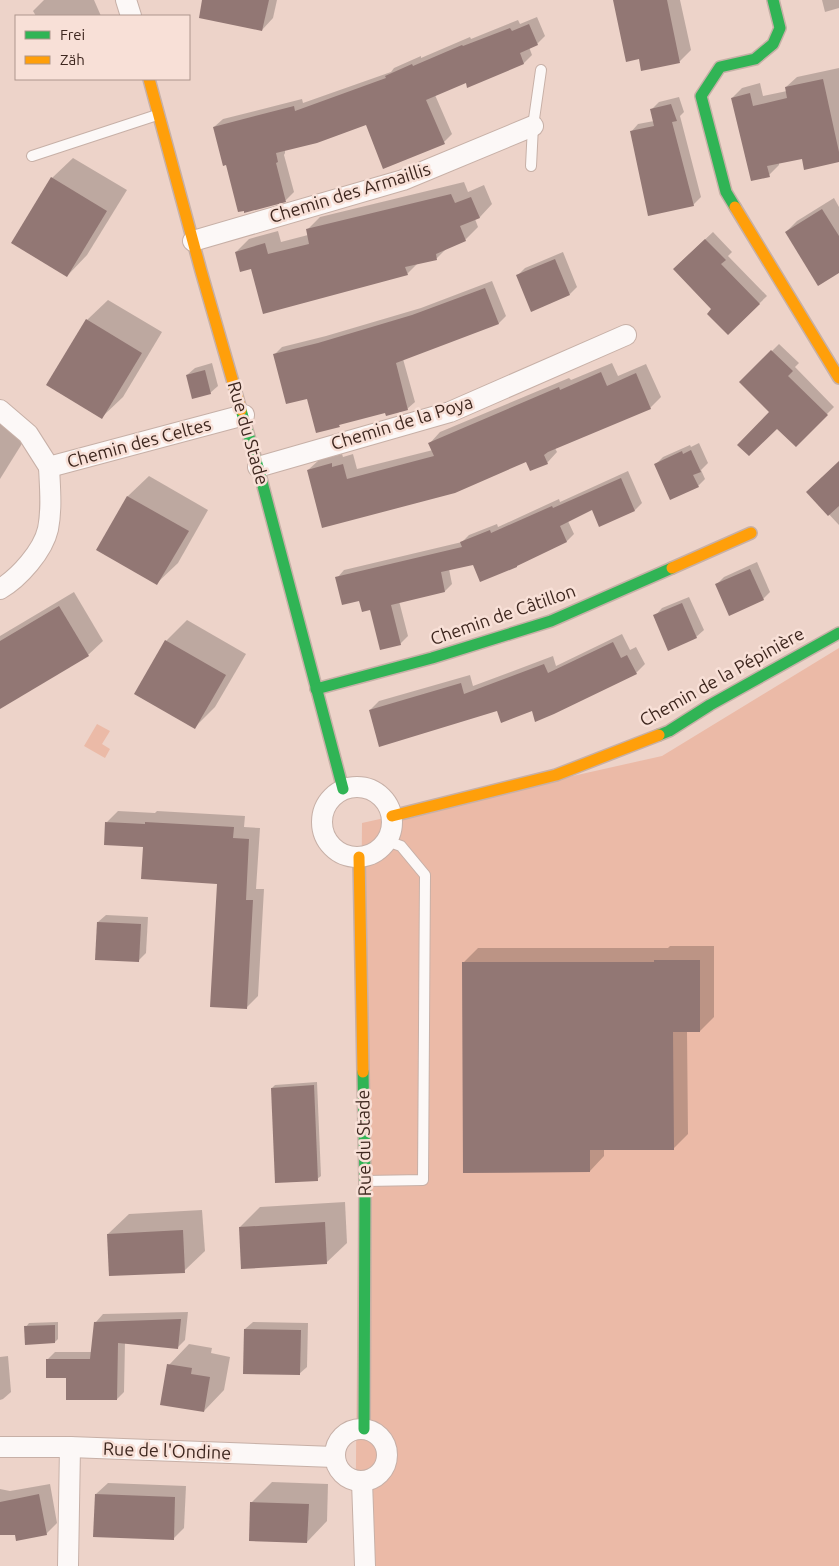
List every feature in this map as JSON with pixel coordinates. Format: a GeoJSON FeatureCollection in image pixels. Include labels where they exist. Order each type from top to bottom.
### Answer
{"type":"FeatureCollection","features":[{"type":"Feature","properties":{"kind":"street"},"geometry":{"type":"LineString","coordinates":[[126,0],[130,15]]}},
{"type":"Feature","properties":{"kind":"street"},"geometry":{"type":"LineString","coordinates":[[773,0],[780,28],[773,44],[755,59],[720,67],[701,96],[726,192],[839,378]]}},
{"type":"Feature","properties":{"kind":"street","name":"Rue du Stade"},"geometry":{"type":"LineString","coordinates":[[148,80],[244,415],[342,790]]}},
{"type":"Feature","properties":{"kind":"street","name":"Chemin des Armaillis"},"geometry":{"type":"LineString","coordinates":[[193,241],[403,180],[533,126]]}},
{"type":"Feature","properties":{"kind":"street","name":"Chemin de la Poya"},"geometry":{"type":"LineString","coordinates":[[258,467],[450,412],[626,335]]}},
{"type":"Feature","properties":{"kind":"street","name":"Chemin des Celtes"},"geometry":{"type":"LineString","coordinates":[[0,410],[28,434],[49,467],[244,415]]}},
{"type":"Feature","properties":{"kind":"street"},"geometry":{"type":"LineString","coordinates":[[0,589],[8,584],[32,560],[48,531],[51,499],[49,467]]}},
{"type":"Feature","properties":{"kind":"street","name":"Chemin de Câtillon"},"geometry":{"type":"LineString","coordinates":[[316,689],[432,658],[551,621],[751,533]]}},
{"type":"Feature","properties":{"kind":"street","name":"Chemin de la Pépinière"},"geometry":{"type":"LineString","coordinates":[[392,816],[556,775],[645,741],[669,731],[710,705],[839,633]]}},
{"type":"Feature","properties":{"kind":"street"},"geometry":{"type":"LineString","coordinates":[[350,787],[364,787],[374,791],[387,804],[392,816],[390,835],[387,840],[377,851],[359,857],[346,855],[335,850],[327,842],[322,827],[322,814],[331,797],[350,787]]}},
{"type":"Feature","properties":{"kind":"street","name":"Rue du Stade"},"geometry":{"type":"LineString","coordinates":[[359,857],[365,1181],[364,1430]]}},
{"type":"Feature","properties":{"kind":"street"},"geometry":{"type":"LineString","coordinates":[[355,1430],[364,1430],[371,1432],[382,1440],[385,1446],[386,1460],[384,1467],[375,1477],[354,1481],[340,1472],[334,1457],[340,1440],[355,1430]]}},
{"type":"Feature","properties":{"kind":"street"},"geometry":{"type":"LineString","coordinates":[[68,1566],[70,1446]]}},
{"type":"Feature","properties":{"kind":"street","name":"Rue de l'Ondine"},"geometry":{"type":"LineString","coordinates":[[0,1447],[70,1446],[334,1457]]}},
{"type":"Feature","properties":{"kind":"street"},"geometry":{"type":"LineString","coordinates":[[362,1481],[365,1566]]}},
{"type":"Feature","properties":{"kind":"lane"},"geometry":{"type":"LineString","coordinates":[[531,166],[533,126],[542,70]]}},
{"type":"Feature","properties":{"kind":"lane"},"geometry":{"type":"LineString","coordinates":[[32,156],[158,115]]}},
{"type":"Feature","properties":{"kind":"lane"},"geometry":{"type":"LineString","coordinates":[[365,1181],[423,1180],[425,875],[401,846],[387,840]]}},
{"type":"Feature","properties":{"kind":"shaded area"},"geometry":{"type":"Polygon","coordinates":[[[839,648],[839,1566],[355,1566],[362,823],[662,756],[839,648]]]}},
{"type":"Feature","properties":{"kind":"shaded area"},"geometry":{"type":"Polygon","coordinates":[[[97,724],[110,731],[102,744],[110,749],[105,758],[84,746],[97,724]]]}},
{"type":"Feature","properties":{"kind":"building"},"geometry":{"type":"Polygon","coordinates":[[[202,0],[269,0],[262,31],[199,18],[202,0]]]}},
{"type":"Feature","properties":{"kind":"building"},"geometry":{"type":"Polygon","coordinates":[[[613,0],[667,0],[680,63],[641,71],[639,59],[626,62],[613,0]]]}},
{"type":"Feature","properties":{"kind":"building"},"geometry":{"type":"Polygon","coordinates":[[[529,24],[538,45],[520,53],[524,64],[467,88],[466,83],[426,100],[445,144],[383,169],[366,125],[317,143],[276,153],[278,162],[276,163],[286,202],[244,213],[244,211],[238,212],[226,165],[223,166],[213,127],[294,106],[295,111],[386,78],[385,76],[412,64],[413,66],[462,45],[510,28],[512,31],[529,24]]]}},
{"type":"Feature","properties":{"kind":"building"},"geometry":{"type":"Polygon","coordinates":[[[823,79],[839,152],[839,162],[804,170],[802,159],[767,166],[770,177],[751,181],[731,98],[750,93],[753,106],[787,98],[785,87],[823,79]]]}},
{"type":"Feature","properties":{"kind":"building"},"geometry":{"type":"Polygon","coordinates":[[[671,104],[677,121],[672,122],[694,206],[648,216],[630,131],[654,126],[650,109],[671,104]]]}},
{"type":"Feature","properties":{"kind":"building"},"geometry":{"type":"Polygon","coordinates":[[[51,177],[107,211],[67,277],[11,243],[51,177]]]}},
{"type":"Feature","properties":{"kind":"building"},"geometry":{"type":"Polygon","coordinates":[[[451,194],[455,203],[471,197],[480,218],[460,226],[466,241],[436,254],[437,260],[405,267],[408,275],[263,314],[251,269],[240,272],[235,252],[265,243],[268,254],[309,244],[306,229],[451,194]]]}},
{"type":"Feature","properties":{"kind":"building"},"geometry":{"type":"Polygon","coordinates":[[[822,209],[839,236],[839,273],[818,286],[785,232],[822,209]]]}},
{"type":"Feature","properties":{"kind":"building"},"geometry":{"type":"Polygon","coordinates":[[[705,239],[726,260],[721,264],[760,304],[728,335],[707,314],[711,309],[673,269],[705,239]]]}},
{"type":"Feature","properties":{"kind":"building"},"geometry":{"type":"Polygon","coordinates":[[[555,259],[570,295],[531,312],[516,275],[555,259]]]}},
{"type":"Feature","properties":{"kind":"building"},"geometry":{"type":"Polygon","coordinates":[[[485,288],[499,324],[396,363],[408,410],[386,416],[385,413],[316,433],[307,399],[286,404],[273,354],[318,343],[412,315],[485,288]]]}},
{"type":"Feature","properties":{"kind":"building"},"geometry":{"type":"Polygon","coordinates":[[[86,319],[142,353],[102,419],[46,385],[86,319]]]}},
{"type":"Feature","properties":{"kind":"building"},"geometry":{"type":"Polygon","coordinates":[[[771,350],[793,371],[788,376],[828,415],[796,447],[777,429],[749,456],[737,445],[769,412],[739,382],[771,350]]]}},
{"type":"Feature","properties":{"kind":"building"},"geometry":{"type":"Polygon","coordinates":[[[205,370],[211,394],[192,399],[186,375],[205,370]]]}},
{"type":"Feature","properties":{"kind":"building"},"geometry":{"type":"Polygon","coordinates":[[[601,372],[607,386],[636,373],[651,409],[548,452],[544,455],[548,464],[530,471],[526,462],[455,493],[322,528],[307,470],[332,463],[332,467],[343,464],[347,479],[434,456],[428,443],[559,387],[560,390],[601,372]]]}},
{"type":"Feature","properties":{"kind":"building"},"geometry":{"type":"Polygon","coordinates":[[[691,450],[701,472],[693,475],[699,487],[670,500],[654,464],[682,451],[683,454],[691,450]]]}},
{"type":"Feature","properties":{"kind":"building"},"geometry":{"type":"Polygon","coordinates":[[[839,461],[839,506],[828,516],[806,492],[839,461]]]}},
{"type":"Feature","properties":{"kind":"building"},"geometry":{"type":"Polygon","coordinates":[[[621,478],[635,511],[599,527],[592,510],[560,526],[567,542],[517,567],[480,582],[473,565],[441,572],[445,592],[391,605],[401,645],[380,650],[370,610],[362,612],[359,601],[342,605],[335,577],[462,547],[460,542],[490,530],[491,533],[621,478]]]}},
{"type":"Feature","properties":{"kind":"building"},"geometry":{"type":"Polygon","coordinates":[[[127,496],[189,531],[157,585],[96,550],[127,496]]]}},
{"type":"Feature","properties":{"kind":"building"},"geometry":{"type":"Polygon","coordinates":[[[750,569],[764,600],[729,616],[715,584],[750,569]]]}},
{"type":"Feature","properties":{"kind":"building"},"geometry":{"type":"Polygon","coordinates":[[[682,603],[697,638],[668,651],[653,615],[682,603]]]}},
{"type":"Feature","properties":{"kind":"building"},"geometry":{"type":"Polygon","coordinates":[[[59,606],[89,656],[0,709],[0,641],[59,606]]]}},
{"type":"Feature","properties":{"kind":"building"},"geometry":{"type":"Polygon","coordinates":[[[165,640],[226,675],[195,729],[134,694],[165,640]]]}},
{"type":"Feature","properties":{"kind":"building"},"geometry":{"type":"Polygon","coordinates":[[[613,642],[621,658],[627,655],[637,674],[554,714],[535,722],[532,711],[501,723],[497,711],[379,747],[369,710],[461,683],[464,694],[544,664],[548,673],[613,642]]]}},
{"type":"Feature","properties":{"kind":"building"},"geometry":{"type":"Polygon","coordinates":[[[105,822],[145,824],[145,822],[234,827],[233,838],[249,839],[246,900],[253,900],[247,1009],[210,1007],[217,884],[141,879],[143,847],[104,845],[105,822]]]}},
{"type":"Feature","properties":{"kind":"building"},"geometry":{"type":"Polygon","coordinates":[[[97,922],[141,924],[139,962],[95,960],[97,922]]]}},
{"type":"Feature","properties":{"kind":"building"},"geometry":{"type":"Polygon","coordinates":[[[654,960],[700,960],[700,1032],[673,1032],[674,1150],[590,1150],[590,1172],[463,1173],[462,962],[654,962],[654,960]]]}},
{"type":"Feature","properties":{"kind":"building"},"geometry":{"type":"Polygon","coordinates":[[[314,1085],[318,1181],[275,1183],[271,1088],[314,1085]]]}},
{"type":"Feature","properties":{"kind":"building"},"geometry":{"type":"Polygon","coordinates":[[[325,1222],[327,1264],[241,1269],[239,1227],[325,1222]]]}},
{"type":"Feature","properties":{"kind":"building"},"geometry":{"type":"Polygon","coordinates":[[[183,1230],[185,1273],[109,1276],[107,1234],[183,1230]]]}},
{"type":"Feature","properties":{"kind":"building"},"geometry":{"type":"Polygon","coordinates":[[[181,1319],[178,1349],[118,1343],[117,1400],[66,1400],[66,1378],[46,1378],[46,1359],[90,1359],[94,1322],[181,1319]]]}},
{"type":"Feature","properties":{"kind":"building"},"geometry":{"type":"Polygon","coordinates":[[[55,1325],[55,1343],[25,1345],[24,1326],[55,1325]]]}},
{"type":"Feature","properties":{"kind":"building"},"geometry":{"type":"Polygon","coordinates":[[[244,1329],[301,1330],[300,1375],[243,1374],[244,1329]]]}},
{"type":"Feature","properties":{"kind":"building"},"geometry":{"type":"Polygon","coordinates":[[[167,1364],[192,1368],[191,1374],[210,1377],[204,1412],[160,1405],[167,1364]]]}},
{"type":"Feature","properties":{"kind":"building"},"geometry":{"type":"Polygon","coordinates":[[[39,1494],[47,1535],[16,1541],[15,1535],[0,1535],[0,1502],[39,1494]]]}},
{"type":"Feature","properties":{"kind":"building"},"geometry":{"type":"Polygon","coordinates":[[[95,1494],[175,1497],[174,1540],[93,1537],[95,1494]]]}},
{"type":"Feature","properties":{"kind":"building"},"geometry":{"type":"Polygon","coordinates":[[[250,1502],[309,1504],[307,1543],[249,1541],[250,1502]]]}},
{"type":"Feature","properties":{"kind":"traffic: fast"},"geometry":{"type":"LineString","coordinates":[[735,207],[726,192],[701,96],[720,67],[755,59],[773,44],[780,28],[773,0]]}},
{"type":"Feature","properties":{"kind":"traffic: fast"},"geometry":{"type":"LineString","coordinates":[[241,410],[258,467],[343,789]]}},
{"type":"Feature","properties":{"kind":"traffic: fast"},"geometry":{"type":"LineString","coordinates":[[316,689],[432,658],[551,621],[672,568]]}},
{"type":"Feature","properties":{"kind":"traffic: fast"},"geometry":{"type":"LineString","coordinates":[[659,735],[839,633]]}},
{"type":"Feature","properties":{"kind":"traffic: fast"},"geometry":{"type":"LineString","coordinates":[[363,1072],[365,1181],[364,1429]]}},
{"type":"Feature","properties":{"kind":"traffic: slow"},"geometry":{"type":"LineString","coordinates":[[149,80],[241,410]]}},
{"type":"Feature","properties":{"kind":"traffic: slow"},"geometry":{"type":"LineString","coordinates":[[735,207],[839,378]]}},
{"type":"Feature","properties":{"kind":"traffic: slow"},"geometry":{"type":"LineString","coordinates":[[672,568],[751,533]]}},
{"type":"Feature","properties":{"kind":"traffic: slow"},"geometry":{"type":"LineString","coordinates":[[392,816],[556,775],[659,735]]}},
{"type":"Feature","properties":{"kind":"traffic: slow"},"geometry":{"type":"LineString","coordinates":[[359,857],[363,1072]]}}]}
